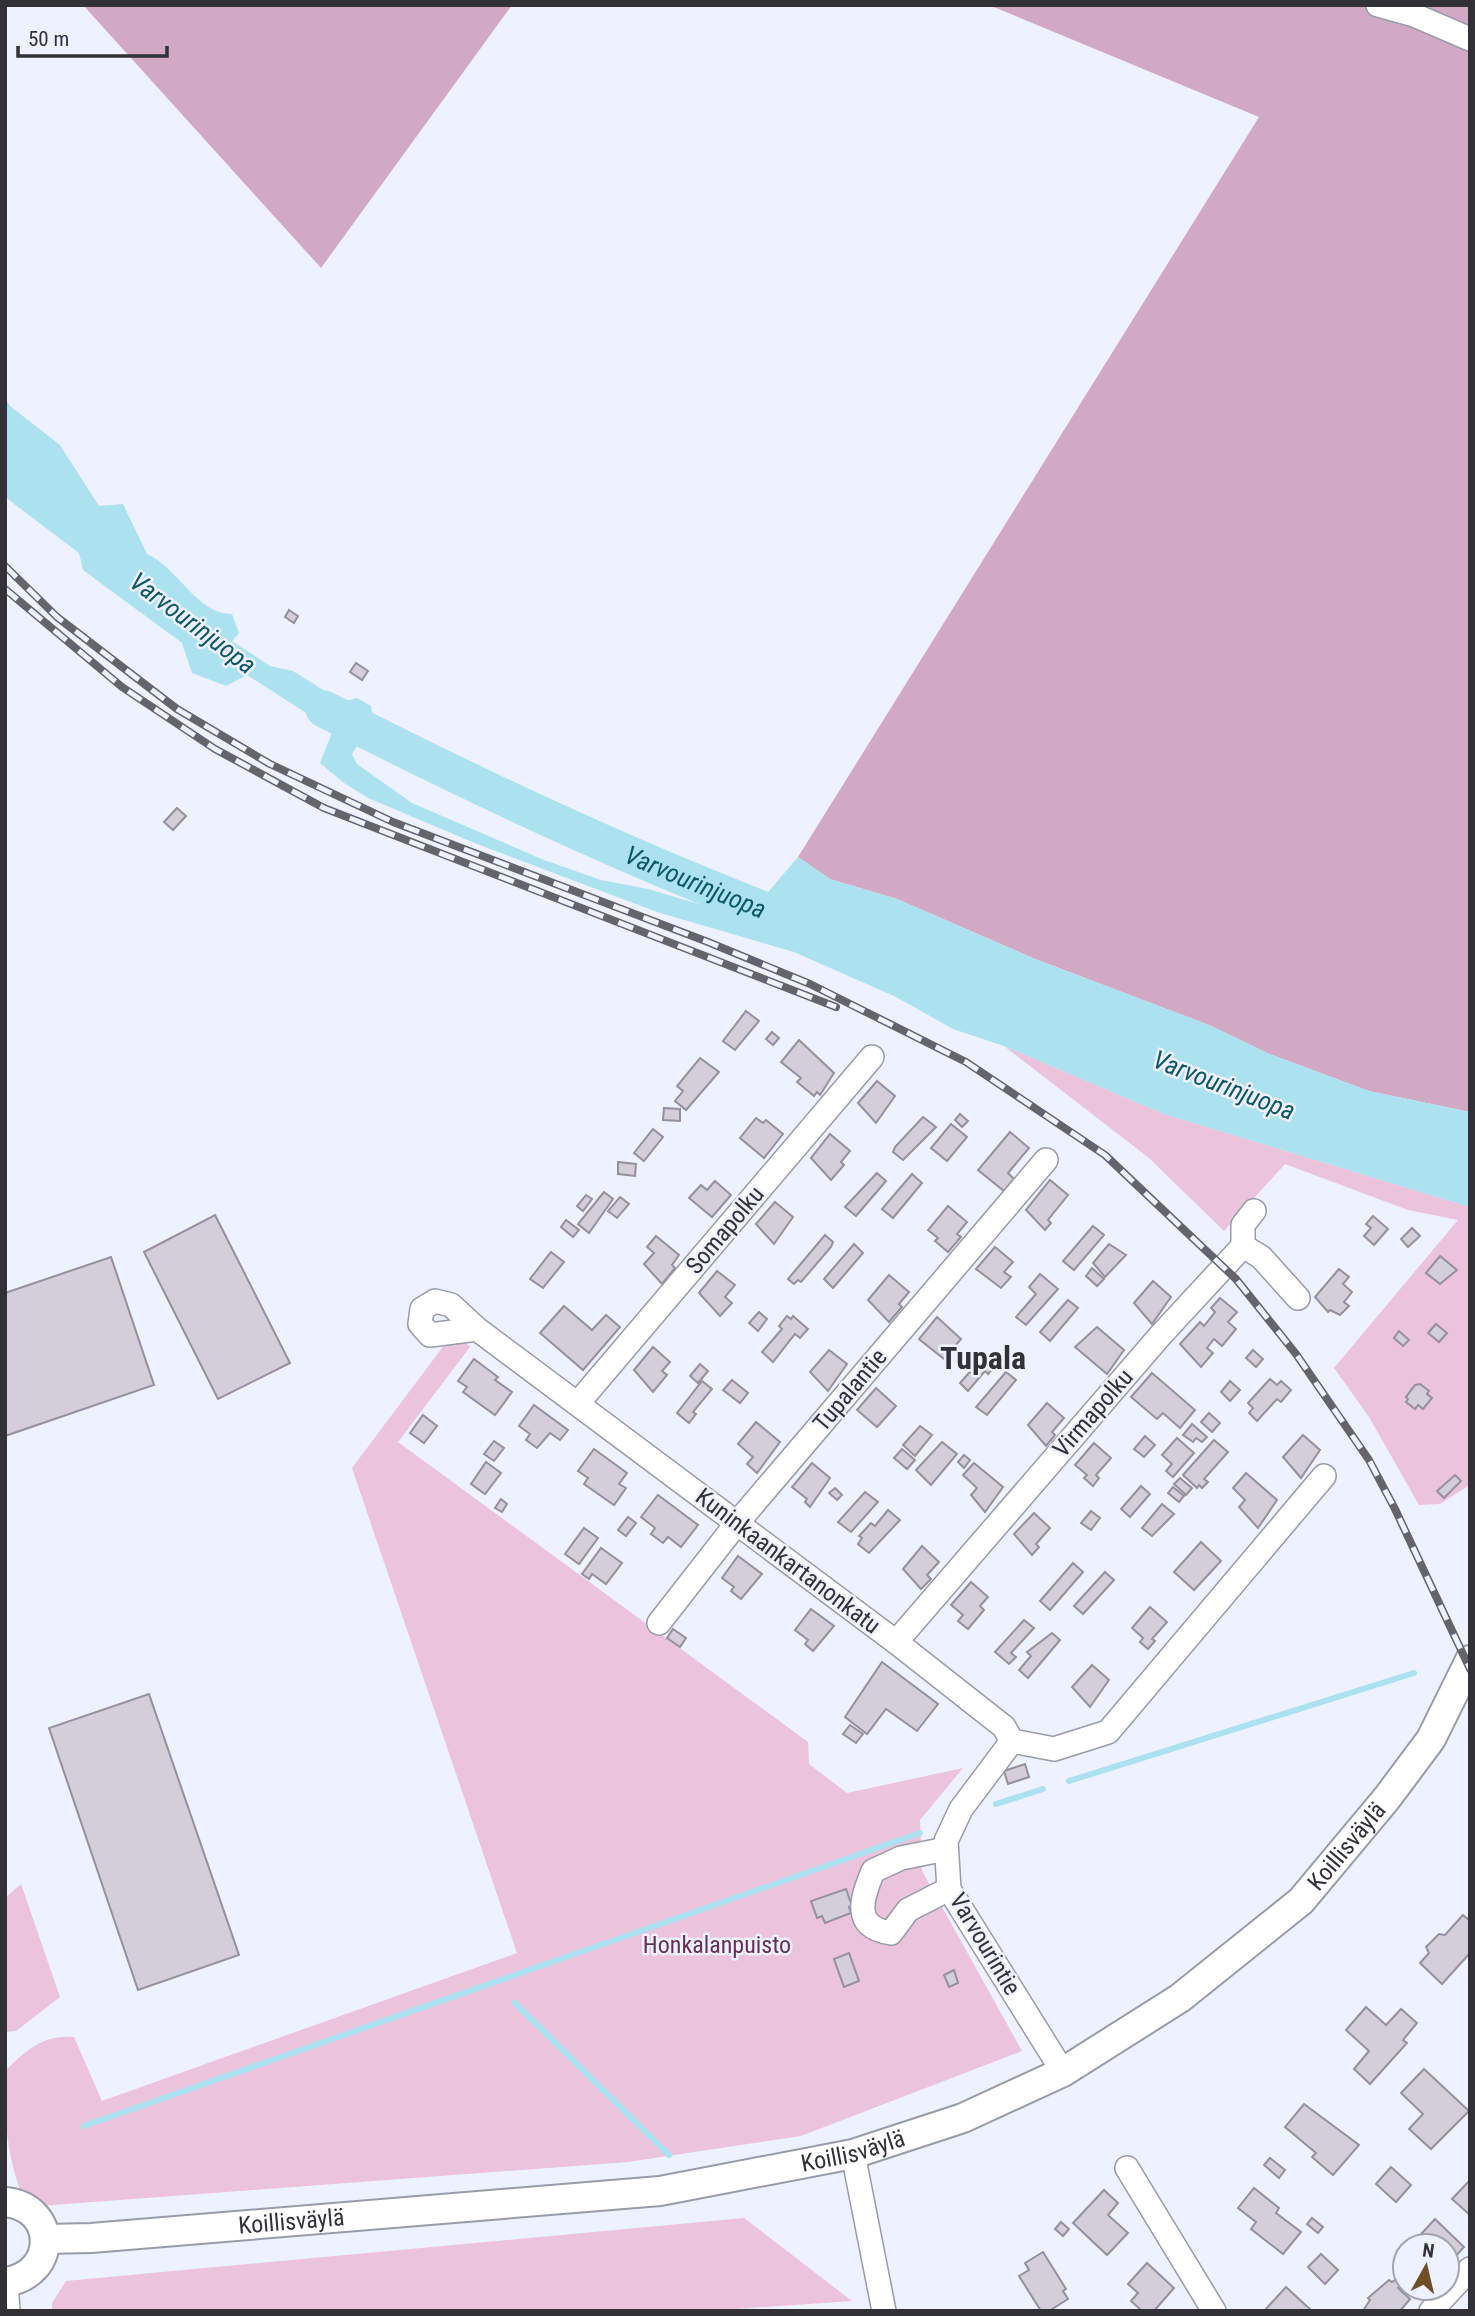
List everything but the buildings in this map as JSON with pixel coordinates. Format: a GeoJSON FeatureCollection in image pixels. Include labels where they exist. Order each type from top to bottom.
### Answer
{"type":"FeatureCollection","features":[{"type":"Feature","properties":{"kind":"main road","name":"Koillisväylä"},"geometry":{"type":"LineString","coordinates":[[45,2239],[105,2237],[660,2190],[853,2154],[963,2118],[1063,2072],[1180,1998],[1301,1901],[1387,1798],[1431,1739],[1470,1660]]}},
{"type":"Feature","properties":{"kind":"main road"},"geometry":{"type":"LineString","coordinates":[[6,2198],[29,2209],[43,2227],[45,2239],[44,2252],[30,2273],[6,2282]]}},
{"type":"Feature","properties":{"kind":"street"},"geometry":{"type":"LineString","coordinates":[[1378,5],[1414,15],[1470,39]]}},
{"type":"Feature","properties":{"kind":"street","name":"Somapolku"},"geometry":{"type":"LineString","coordinates":[[578,1403],[872,1058]]}},
{"type":"Feature","properties":{"kind":"street","name":"Tupalantie"},"geometry":{"type":"LineString","coordinates":[[659,1623],[737,1523],[1046,1160]]}},
{"type":"Feature","properties":{"kind":"street"},"geometry":{"type":"LineString","coordinates":[[1254,1211],[1243,1225],[1242,1246],[1261,1257],[1298,1298]]}},
{"type":"Feature","properties":{"kind":"street","name":"Virmapolku"},"geometry":{"type":"LineString","coordinates":[[896,1642],[1159,1337],[1242,1246]]}},
{"type":"Feature","properties":{"kind":"street","name":"Kuninkaankartanonkatu"},"geometry":{"type":"LineString","coordinates":[[477,1329],[896,1642],[1004,1727],[1012,1741]]}},
{"type":"Feature","properties":{"kind":"street"},"geometry":{"type":"LineString","coordinates":[[1012,1741],[1054,1749],[1108,1732],[1324,1476]]}},
{"type":"Feature","properties":{"kind":"street","name":"Varvourintie"},"geometry":{"type":"LineString","coordinates":[[1012,1741],[961,1809],[946,1841],[950,1889],[1063,2072]]}},
{"type":"Feature","properties":{"kind":"street"},"geometry":{"type":"LineString","coordinates":[[946,1849],[901,1858],[873,1871],[862,1899],[866,1920],[875,1931],[891,1933],[908,1910],[950,1889]]}},
{"type":"Feature","properties":{"kind":"street"},"geometry":{"type":"LineString","coordinates":[[853,2154],[884,2311]]}},
{"type":"Feature","properties":{"kind":"street"},"geometry":{"type":"LineString","coordinates":[[1127,2168],[1214,2311]]}},
{"type":"Feature","properties":{"kind":"street"},"geometry":{"type":"LineString","coordinates":[[1431,2311],[1470,2269]]}},
{"type":"Feature","properties":{"kind":"street"},"geometry":{"type":"LineString","coordinates":[[6,2282],[8,2311]]}},
{"type":"Feature","properties":{"kind":"green space"},"geometry":{"type":"Polygon","coordinates":[[[1004,1046],[1164,1114],[1470,1207],[1470,1485],[1440,1504],[1419,1505],[1369,1417],[1334,1368],[1458,1220],[1408,1210],[1285,1164],[1224,1231],[1149,1158],[1004,1046]]]}},
{"type":"Feature","properties":{"kind":"green space","name":"Honkalanpuisto"},"geometry":{"type":"Polygon","coordinates":[[[454,1332],[470,1347],[398,1442],[808,1742],[809,1764],[847,1793],[963,1768],[920,1820],[922,1871],[1022,2051],[801,2136],[628,2162],[26,2207],[14,2171],[8,2140],[5,2071],[36,2045],[54,2038],[74,2037],[102,2101],[517,1953],[352,1468],[454,1332]]]}},
{"type":"Feature","properties":{"kind":"green space"},"geometry":{"type":"Polygon","coordinates":[[[21,1884],[60,1997],[16,2031],[5,2032],[5,1898],[21,1884]]]}},
{"type":"Feature","properties":{"kind":"green space"},"geometry":{"type":"Polygon","coordinates":[[[744,2218],[852,2301],[708,2311],[52,2311],[52,2303],[66,2281],[744,2218]]]}},
{"type":"Feature","properties":{"kind":"shaded area"},"geometry":{"type":"Polygon","coordinates":[[[83,5],[512,5],[321,268],[83,5]]]}},
{"type":"Feature","properties":{"kind":"shaded area"},"geometry":{"type":"Polygon","coordinates":[[[989,5],[1470,5],[1470,1112],[1369,1091],[1269,1054],[1209,1025],[1035,959],[897,899],[830,879],[798,857],[1259,117],[989,5]]]}},
{"type":"Feature","properties":{"kind":"water"},"geometry":{"type":"Polygon","coordinates":[[[5,398],[10,406],[60,445],[99,506],[123,504],[147,554],[158,560],[209,607],[232,614],[239,633],[232,641],[270,666],[293,671],[346,701],[357,698],[371,706],[373,721],[352,754],[357,764],[412,803],[544,860],[601,880],[648,889],[746,918],[798,857],[830,879],[897,899],[1035,959],[1209,1025],[1270,1054],[1369,1091],[1470,1112],[1470,1207],[1164,1114],[1004,1046],[953,1029],[896,997],[794,952],[657,912],[477,844],[368,798],[320,763],[333,730],[247,675],[226,686],[192,673],[182,643],[83,570],[79,553],[5,496],[5,398]]]}},
{"type":"Feature","properties":{"kind":"waterway","name":"Varvourinjuopa"},"geometry":{"type":"LineString","coordinates":[[324,709],[560,824],[803,925]]}},
{"type":"Feature","properties":{"kind":"waterway"},"geometry":{"type":"LineString","coordinates":[[1069,1781],[1414,1673]]}},
{"type":"Feature","properties":{"kind":"waterway"},"geometry":{"type":"LineString","coordinates":[[996,1804],[1043,1789]]}},
{"type":"Feature","properties":{"kind":"waterway"},"geometry":{"type":"LineString","coordinates":[[84,2126],[920,1833]]}},
{"type":"Feature","properties":{"kind":"waterway"},"geometry":{"type":"LineString","coordinates":[[515,2003],[669,2155]]}},
{"type":"Feature","properties":{"kind":"railway"},"geometry":{"type":"LineString","coordinates":[[5,566],[57,617],[177,709],[270,764],[393,822],[708,942],[810,984],[966,1062],[1105,1155],[1236,1279],[1296,1354],[1369,1460],[1470,1669]]}},
{"type":"Feature","properties":{"kind":"railway"},"geometry":{"type":"LineString","coordinates":[[5,589],[122,687],[215,749],[324,808],[836,1007]]}},
{"type":"Feature","properties":{"kind":"district","name":"Tupala"},"geometry":{"type":"Point","coordinates":[983,1358]}}]}
